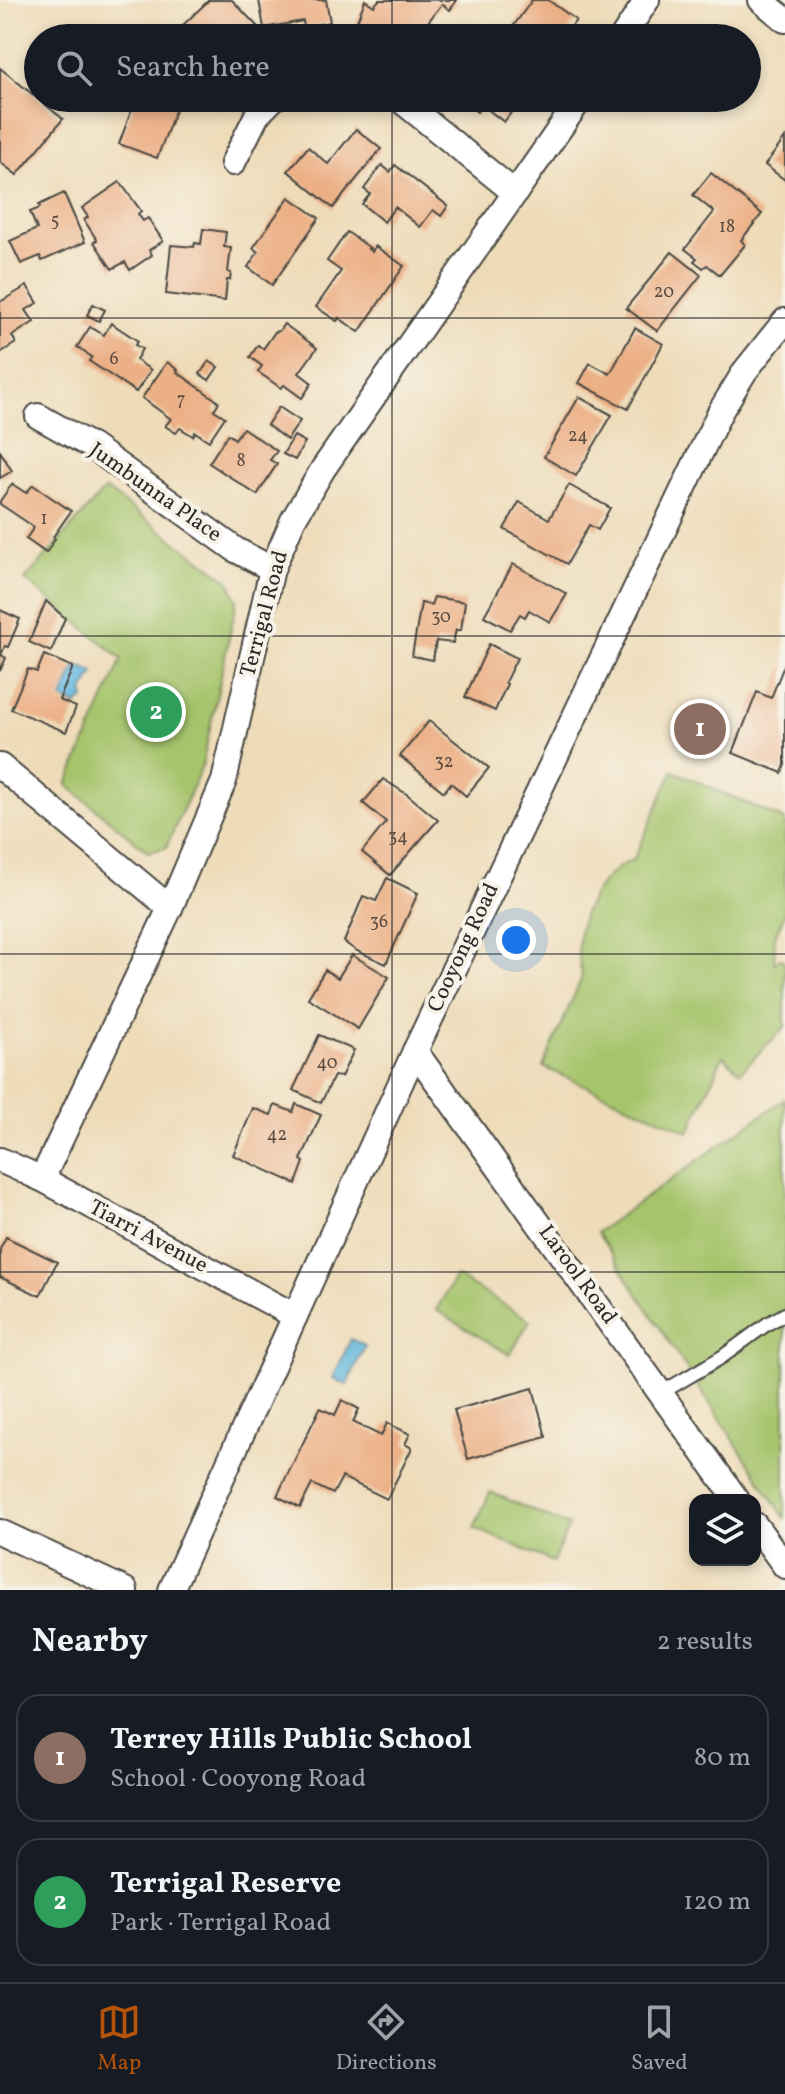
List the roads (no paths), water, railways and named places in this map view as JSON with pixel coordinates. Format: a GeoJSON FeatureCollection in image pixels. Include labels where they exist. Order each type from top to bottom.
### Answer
{"type":"FeatureCollection","features":[{"type":"Feature","properties":{"kind":"street"},"geometry":{"type":"LineString","coordinates":[[631,24],[647,0]]}},
{"type":"Feature","properties":{"kind":"street"},"geometry":{"type":"LineString","coordinates":[[761,0],[785,20]]}},
{"type":"Feature","properties":{"kind":"street"},"geometry":{"type":"LineString","coordinates":[[233,163],[260,112]]}},
{"type":"Feature","properties":{"kind":"street"},"geometry":{"type":"LineString","coordinates":[[415,112],[515,193]]}},
{"type":"Feature","properties":{"kind":"street","name":"Terrigal Road"},"geometry":{"type":"LineString","coordinates":[[42,1179],[170,908],[224,781],[272,569],[293,520],[323,469],[571,112]]}},
{"type":"Feature","properties":{"kind":"street","name":"Cooyong Road"},"geometry":{"type":"LineString","coordinates":[[171,1590],[415,1051],[720,412],[745,371],[785,321]]}},
{"type":"Feature","properties":{"kind":"street","name":"Jumbunna Place"},"geometry":{"type":"LineString","coordinates":[[38,416],[93,447],[236,550],[272,569]]}},
{"type":"Feature","properties":{"kind":"street"},"geometry":{"type":"LineString","coordinates":[[0,766],[170,908]]}},
{"type":"Feature","properties":{"kind":"street","name":"Larool Road"},"geometry":{"type":"LineString","coordinates":[[415,1051],[733,1494]]}},
{"type":"Feature","properties":{"kind":"street","name":"Tiarri Avenue"},"geometry":{"type":"LineString","coordinates":[[0,1160],[42,1179],[295,1316]]}},
{"type":"Feature","properties":{"kind":"street"},"geometry":{"type":"LineString","coordinates":[[0,1532],[125,1590]]}},
{"type":"Feature","properties":{"kind":"street"},"geometry":{"type":"LineString","coordinates":[[761,1533],[785,1566]]}},
{"type":"Feature","properties":{"kind":"lane"},"geometry":{"type":"LineString","coordinates":[[661,1393],[722,1357],[785,1314]]}},
{"type":"Feature","properties":{"kind":"water"},"geometry":{"type":"Polygon","coordinates":[[[76,665],[94,672],[83,692],[85,698],[77,705],[62,699],[76,665]]]}},
{"type":"Feature","properties":{"kind":"water"},"geometry":{"type":"Polygon","coordinates":[[[351,1339],[365,1346],[347,1385],[333,1378],[351,1339]]]}},
{"type":"Feature","properties":{"kind":"place","name":"Terrigal Reserve"},"geometry":{"type":"Point","coordinates":[156,712]}},
{"type":"Feature","properties":{"kind":"place","name":"Terrey Hills Public School"},"geometry":{"type":"Point","coordinates":[700,729]}}]}
